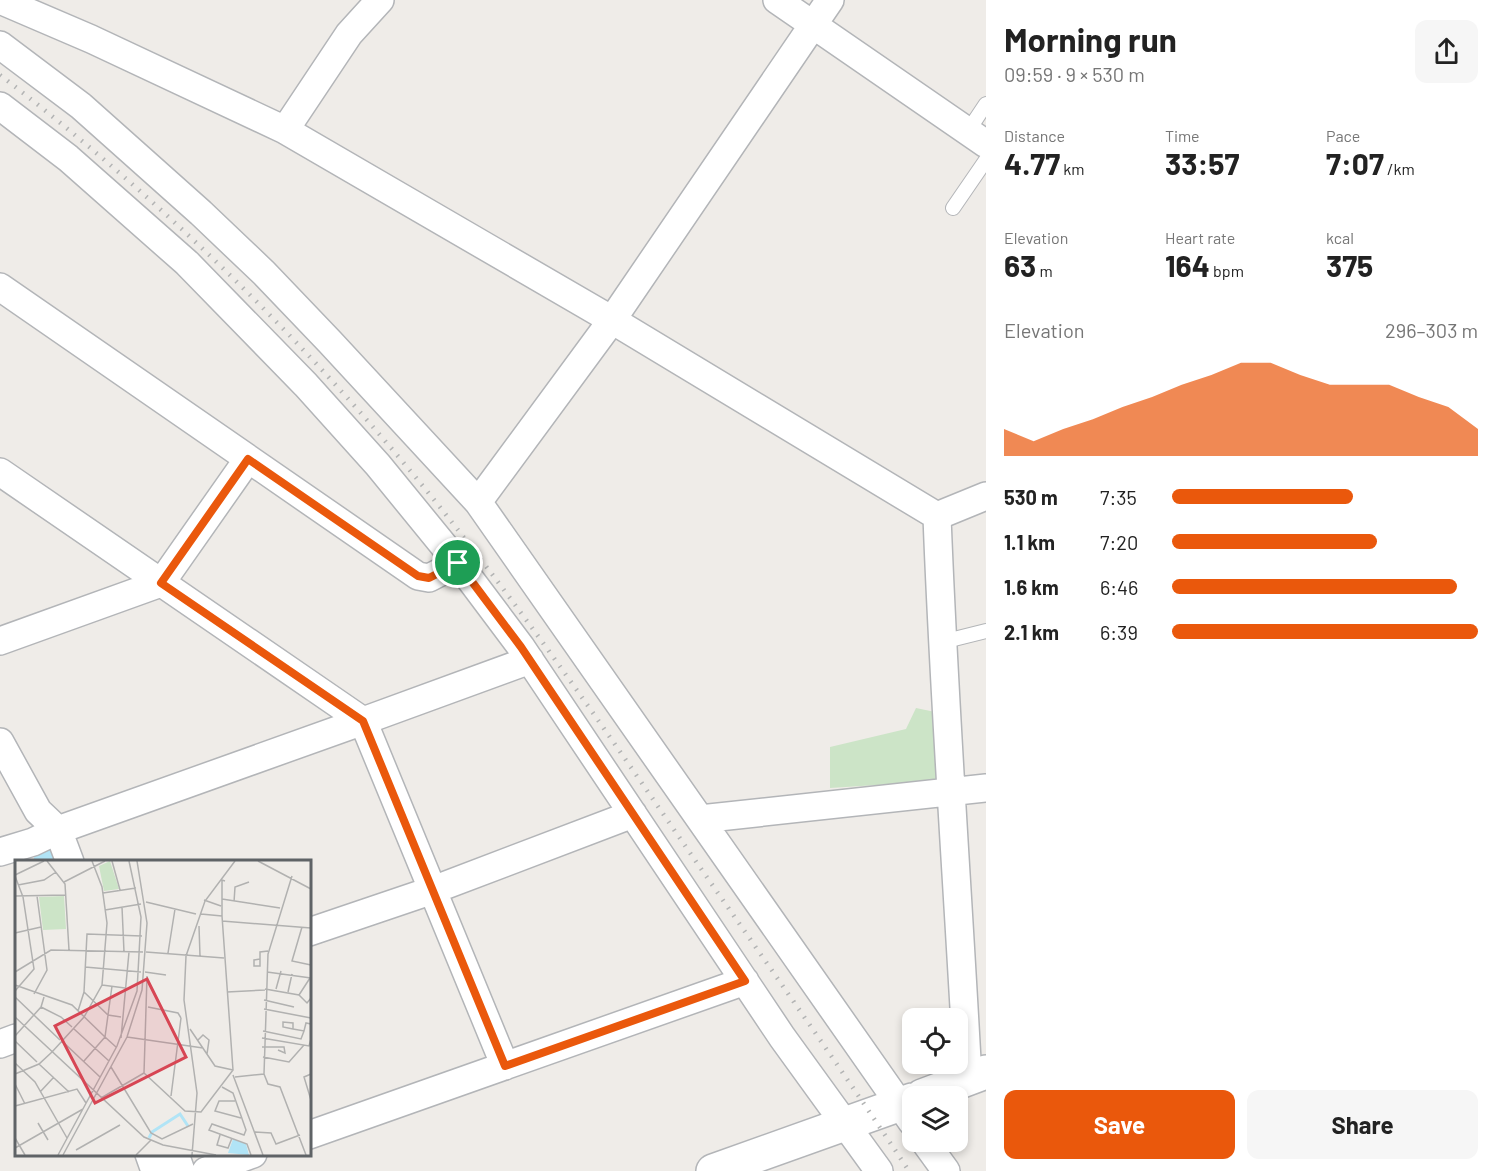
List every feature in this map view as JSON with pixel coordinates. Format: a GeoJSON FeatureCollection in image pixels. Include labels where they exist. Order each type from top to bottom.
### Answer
{"type":"FeatureCollection","features":[{"type":"Feature","properties":{"kind":"street"},"geometry":{"type":"LineString","coordinates":[[0,0],[91,39],[285,130],[612,321],[936,516]]}},
{"type":"Feature","properties":{"kind":"street"},"geometry":{"type":"LineString","coordinates":[[285,130],[349,34],[380,0]]}},
{"type":"Feature","properties":{"kind":"street"},"geometry":{"type":"LineString","coordinates":[[777,0],[977,137]]}},
{"type":"Feature","properties":{"kind":"street"},"geometry":{"type":"LineString","coordinates":[[478,502],[612,321],[830,0]]}},
{"type":"Feature","properties":{"kind":"street"},"geometry":{"type":"LineString","coordinates":[[0,45],[81,106],[201,213],[264,273],[478,502],[700,819],[902,1092]]}},
{"type":"Feature","properties":{"kind":"street"},"geometry":{"type":"LineString","coordinates":[[0,106],[68,158],[187,263],[306,385],[378,465],[458,563],[530,660],[745,981],[879,1171]]}},
{"type":"Feature","properties":{"kind":"street"},"geometry":{"type":"LineString","coordinates":[[0,287],[418,576],[429,578],[458,563]]}},
{"type":"Feature","properties":{"kind":"street"},"geometry":{"type":"LineString","coordinates":[[0,641],[161,583],[248,459]]}},
{"type":"Feature","properties":{"kind":"street"},"geometry":{"type":"LineString","coordinates":[[0,472],[363,721],[505,1066]]}},
{"type":"Feature","properties":{"kind":"street"},"geometry":{"type":"LineString","coordinates":[[936,516],[986,496]]}},
{"type":"Feature","properties":{"kind":"street"},"geometry":{"type":"LineString","coordinates":[[936,516],[952,791],[977,1076],[955,1086]]}},
{"type":"Feature","properties":{"kind":"street"},"geometry":{"type":"LineString","coordinates":[[0,852],[37,852],[58,830],[530,660]]}},
{"type":"Feature","properties":{"kind":"street"},"geometry":{"type":"LineString","coordinates":[[0,742],[38,811],[58,830],[69,860]]}},
{"type":"Feature","properties":{"kind":"street"},"geometry":{"type":"LineString","coordinates":[[700,819],[986,788]]}},
{"type":"Feature","properties":{"kind":"street"},"geometry":{"type":"LineString","coordinates":[[37,852],[38,811]]}},
{"type":"Feature","properties":{"kind":"street"},"geometry":{"type":"LineString","coordinates":[[310,932],[433,890],[633,814]]}},
{"type":"Feature","properties":{"kind":"street"},"geometry":{"type":"LineString","coordinates":[[310,1135],[745,981]]}},
{"type":"Feature","properties":{"kind":"street"},"geometry":{"type":"LineString","coordinates":[[0,1044],[15,1038]]}},
{"type":"Feature","properties":{"kind":"street"},"geometry":{"type":"LineString","coordinates":[[713,1171],[846,1125],[902,1109]]}},
{"type":"Feature","properties":{"kind":"street"},"geometry":{"type":"LineString","coordinates":[[932,1152],[946,1171]]}},
{"type":"Feature","properties":{"kind":"street"},"geometry":{"type":"LineString","coordinates":[[149,1156],[155,1171]]}},
{"type":"Feature","properties":{"kind":"street"},"geometry":{"type":"LineString","coordinates":[[175,1156],[181,1171]]}},
{"type":"Feature","properties":{"kind":"street"},"geometry":{"type":"LineString","coordinates":[[206,1171],[250,1156]]}},
{"type":"Feature","properties":{"kind":"lane"},"geometry":{"type":"LineString","coordinates":[[977,137],[986,104]]}},
{"type":"Feature","properties":{"kind":"lane"},"geometry":{"type":"LineString","coordinates":[[953,208],[986,160]]}},
{"type":"Feature","properties":{"kind":"lane"},"geometry":{"type":"LineString","coordinates":[[942,642],[986,631]]}},
{"type":"Feature","properties":{"kind":"green space"},"geometry":{"type":"Polygon","coordinates":[[[916,708],[935,712],[939,781],[830,788],[830,747],[906,729],[916,708]]]}},
{"type":"Feature","properties":{"kind":"railway"},"geometry":{"type":"LineString","coordinates":[[0,75],[125,177],[185,232],[299,346],[407,467],[489,570],[580,694],[909,1171]]}},
{"type":"Feature","properties":{"kind":"route"},"geometry":{"type":"LineString","coordinates":[[248,459],[418,576],[429,578],[458,563],[521,647],[745,981],[505,1066],[363,721],[161,583],[248,459]]}}]}
